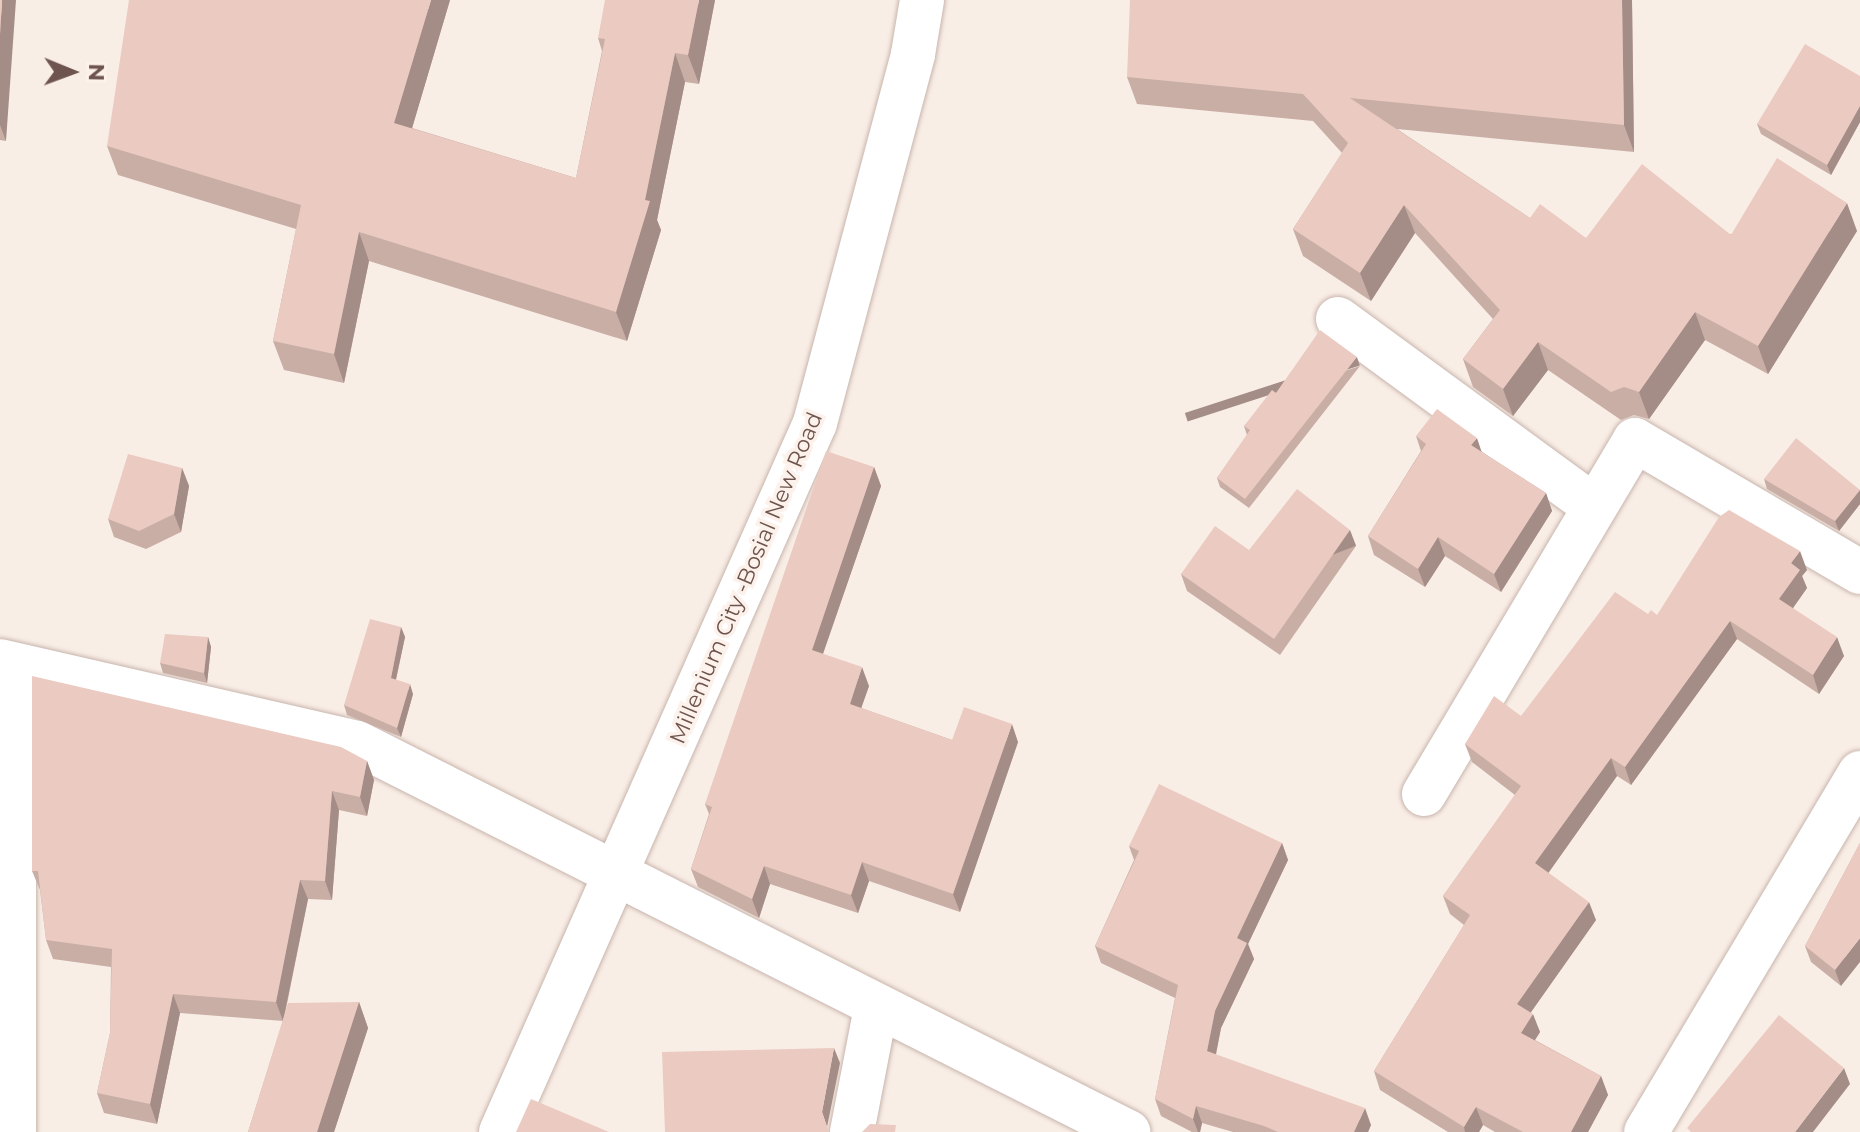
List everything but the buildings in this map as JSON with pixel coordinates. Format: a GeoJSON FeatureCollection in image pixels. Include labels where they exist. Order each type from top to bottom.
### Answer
{"type":"FeatureCollection","features":[{"type":"Feature","properties":{"kind":"street","name":"Millenium City -Bosial New Road"},"geometry":{"type":"LineString","coordinates":[[501,1132],[618,876],[815,423],[913,54],[922,0]]}},
{"type":"Feature","properties":{"kind":"street"},"geometry":{"type":"LineString","coordinates":[[1338,319],[1595,507]]}},
{"type":"Feature","properties":{"kind":"street"},"geometry":{"type":"LineString","coordinates":[[1424,794],[1635,440],[1860,572]]}},
{"type":"Feature","properties":{"kind":"street"},"geometry":{"type":"LineString","coordinates":[[14,1132],[7,663],[357,743],[512,817],[618,876],[1128,1132]]}},
{"type":"Feature","properties":{"kind":"street"},"geometry":{"type":"LineString","coordinates":[[1646,1132],[1860,773]]}},
{"type":"Feature","properties":{"kind":"street"},"geometry":{"type":"LineString","coordinates":[[852,1132],[876,1007]]}}]}
